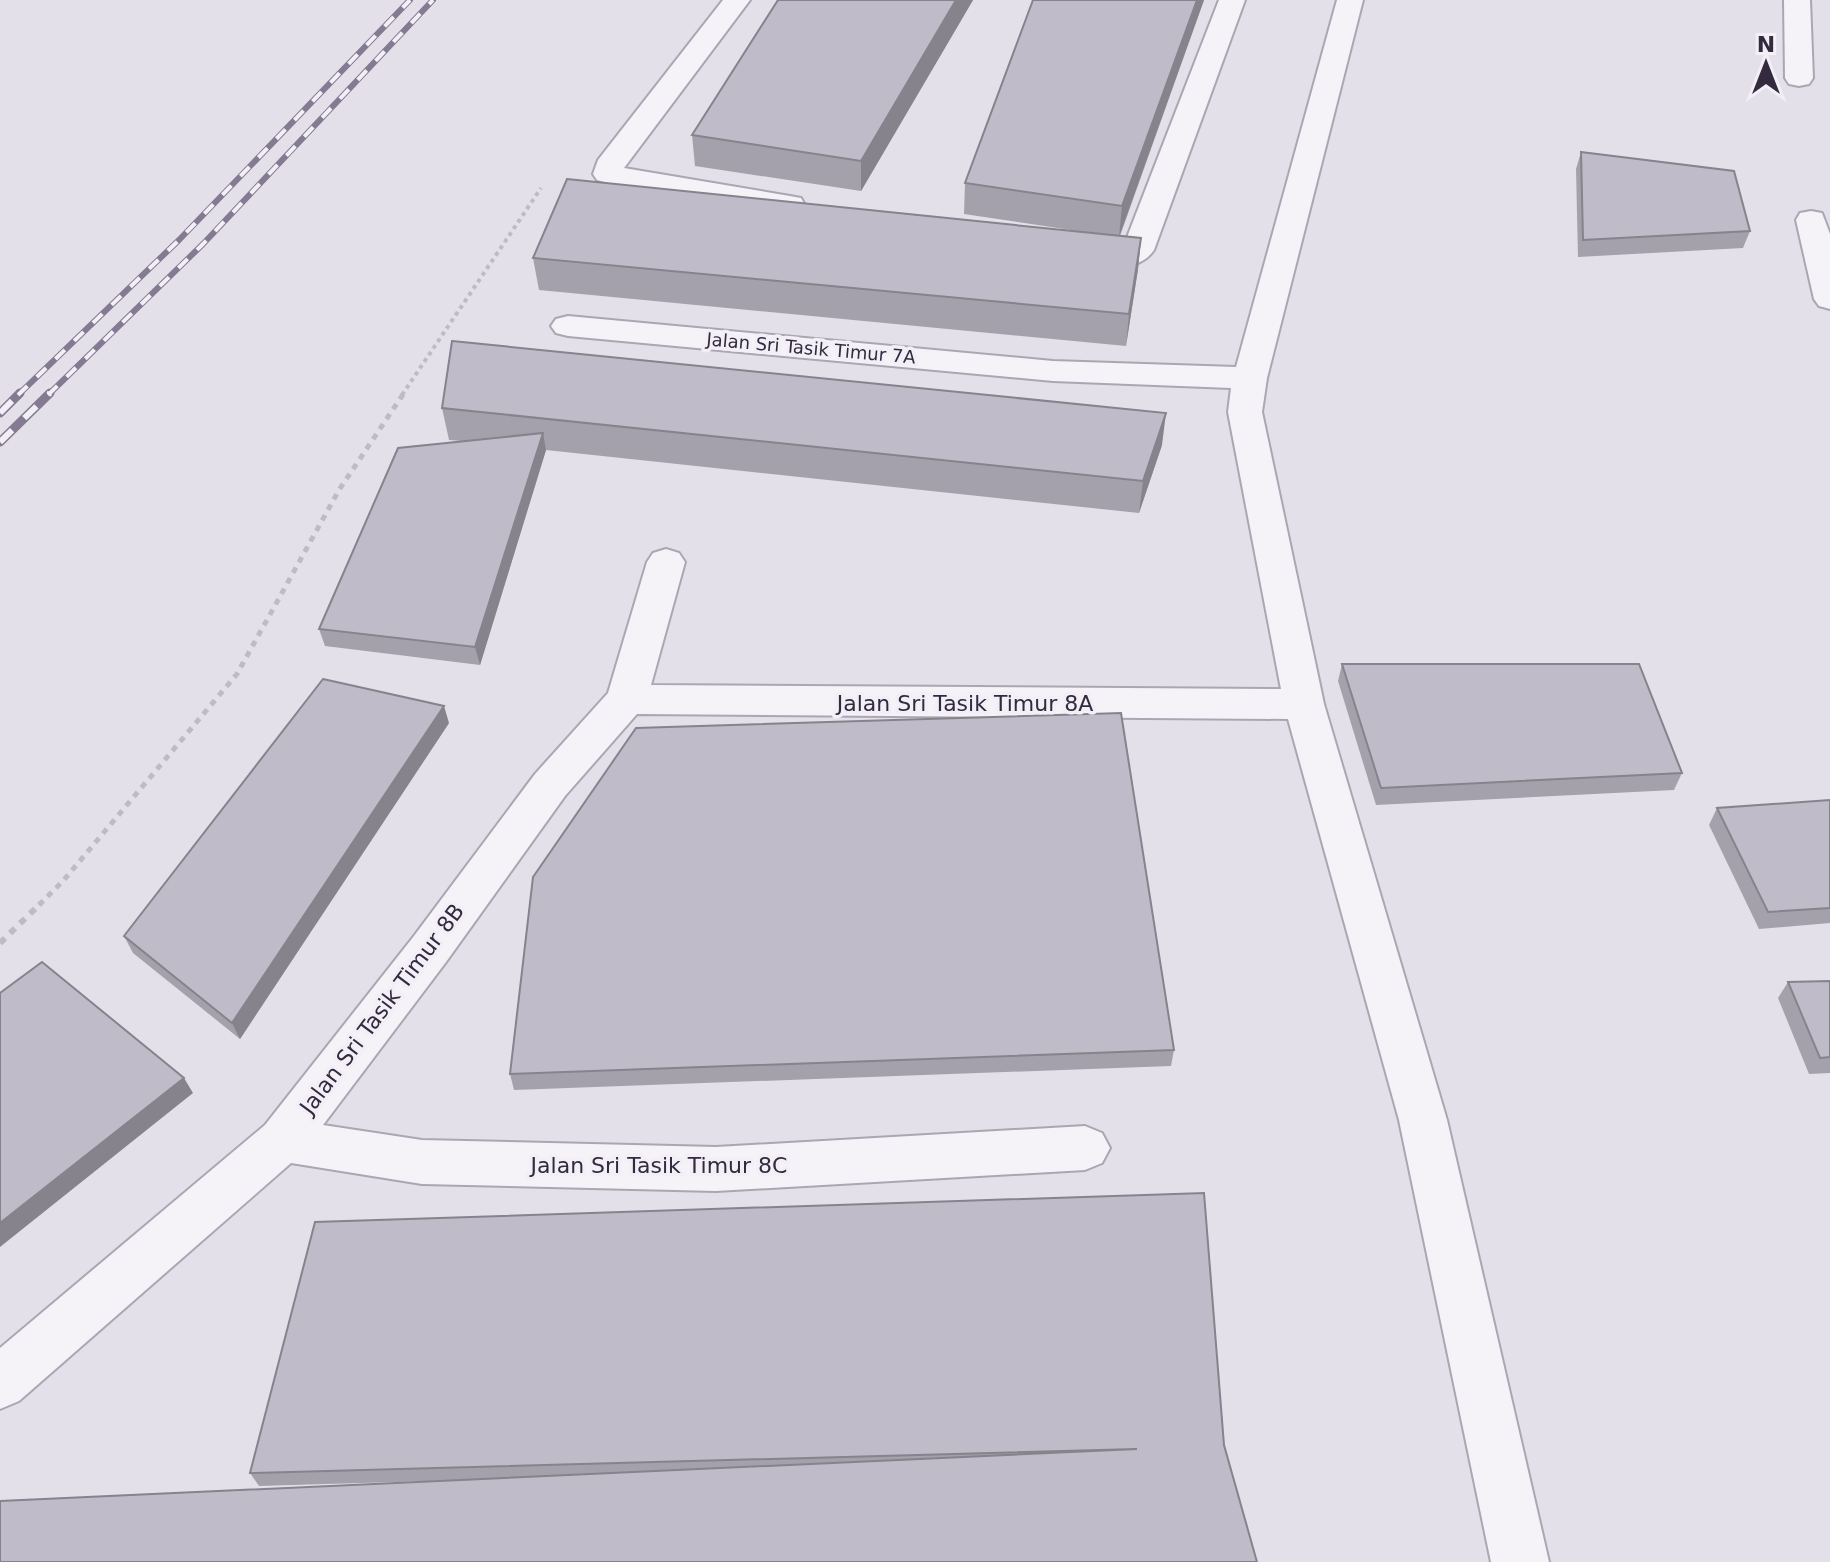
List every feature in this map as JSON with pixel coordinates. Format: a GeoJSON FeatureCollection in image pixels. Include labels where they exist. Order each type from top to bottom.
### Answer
{"type":"FeatureCollection","features":[{"type":"Feature","properties":{"kind":"street"},"geometry":{"type":"LineString","coordinates":[[737,0],[609,166],[608,174],[824,210]]}},
{"type":"Feature","properties":{"kind":"street"},"geometry":{"type":"LineString","coordinates":[[1057,247],[1119,257],[1132,256],[1138,250],[1232,0]]}},
{"type":"Feature","properties":{"kind":"street"},"geometry":{"type":"LineString","coordinates":[[1350,0],[1248,395],[1304,704],[1423,1120],[1520,1562]]}},
{"type":"Feature","properties":{"kind":"street"},"geometry":{"type":"LineString","coordinates":[[1797,0],[1799,78]]}},
{"type":"Feature","properties":{"kind":"street"},"geometry":{"type":"LineString","coordinates":[[1811,220],[1830,299]]}},
{"type":"Feature","properties":{"kind":"street","name":"Jalan Sri Tasik Timur 7A"},"geometry":{"type":"LineString","coordinates":[[568,326],[1053,371],[1248,395]]}},
{"type":"Feature","properties":{"kind":"street","name":"Jalan Sri Tasik Timur 8B"},"geometry":{"type":"LineString","coordinates":[[0,1383],[282,1140],[430,949],[550,785],[627,699],[666,562]]}},
{"type":"Feature","properties":{"kind":"street","name":"Jalan Sri Tasik Timur 8A"},"geometry":{"type":"LineString","coordinates":[[627,699],[1304,704]]}},
{"type":"Feature","properties":{"kind":"street","name":"Jalan Sri Tasik Timur 8C"},"geometry":{"type":"LineString","coordinates":[[282,1140],[422,1162],[716,1169],[1085,1148]]}},
{"type":"Feature","properties":{"kind":"path"},"geometry":{"type":"LineString","coordinates":[[0,943],[63,881],[237,674],[339,490],[541,188]]}},
{"type":"Feature","properties":{"kind":"building"},"geometry":{"type":"Polygon","coordinates":[[[778,0],[956,0],[861,161],[692,135],[778,0]]]}},
{"type":"Feature","properties":{"kind":"building"},"geometry":{"type":"Polygon","coordinates":[[[1033,0],[1197,0],[1122,206],[965,183],[1033,0]]]}},
{"type":"Feature","properties":{"kind":"building"},"geometry":{"type":"Polygon","coordinates":[[[1581,152],[1734,171],[1750,231],[1583,240],[1581,152]]]}},
{"type":"Feature","properties":{"kind":"building"},"geometry":{"type":"Polygon","coordinates":[[[567,179],[1141,238],[1129,314],[533,258],[567,179]]]}},
{"type":"Feature","properties":{"kind":"building"},"geometry":{"type":"Polygon","coordinates":[[[452,341],[1166,413],[1143,481],[442,408],[452,341]]]}},
{"type":"Feature","properties":{"kind":"building"},"geometry":{"type":"Polygon","coordinates":[[[543,433],[475,647],[319,629],[398,448],[543,433]]]}},
{"type":"Feature","properties":{"kind":"building"},"geometry":{"type":"Polygon","coordinates":[[[1342,664],[1639,664],[1682,773],[1381,788],[1342,664]]]}},
{"type":"Feature","properties":{"kind":"building"},"geometry":{"type":"Polygon","coordinates":[[[323,679],[444,706],[232,1023],[124,936],[323,679]]]}},
{"type":"Feature","properties":{"kind":"building"},"geometry":{"type":"Polygon","coordinates":[[[1121,713],[1174,1050],[510,1074],[533,877],[636,728],[1121,713]]]}},
{"type":"Feature","properties":{"kind":"building"},"geometry":{"type":"Polygon","coordinates":[[[1830,800],[1830,908],[1768,912],[1717,808],[1830,800]]]}},
{"type":"Feature","properties":{"kind":"building"},"geometry":{"type":"Polygon","coordinates":[[[42,962],[184,1078],[0,1223],[0,993],[42,962]]]}},
{"type":"Feature","properties":{"kind":"building"},"geometry":{"type":"Polygon","coordinates":[[[1830,981],[1830,1057],[1820,1058],[1788,982],[1830,981]]]}},
{"type":"Feature","properties":{"kind":"building"},"geometry":{"type":"Polygon","coordinates":[[[1204,1193],[1224,1445],[1257,1562],[0,1562],[0,1501],[1137,1449],[250,1473],[315,1222],[1204,1193]]]}},
{"type":"Feature","properties":{"kind":"railway"},"geometry":{"type":"LineString","coordinates":[[18,395],[179,240],[410,0]]}},
{"type":"Feature","properties":{"kind":"railway"},"geometry":{"type":"LineString","coordinates":[[48,395],[203,244],[433,0]]}},
{"type":"Feature","properties":{"kind":"railway"},"geometry":{"type":"LineString","coordinates":[[0,442],[50,393]]}},
{"type":"Feature","properties":{"kind":"railway"},"geometry":{"type":"LineString","coordinates":[[0,413],[18,395]]}}]}
